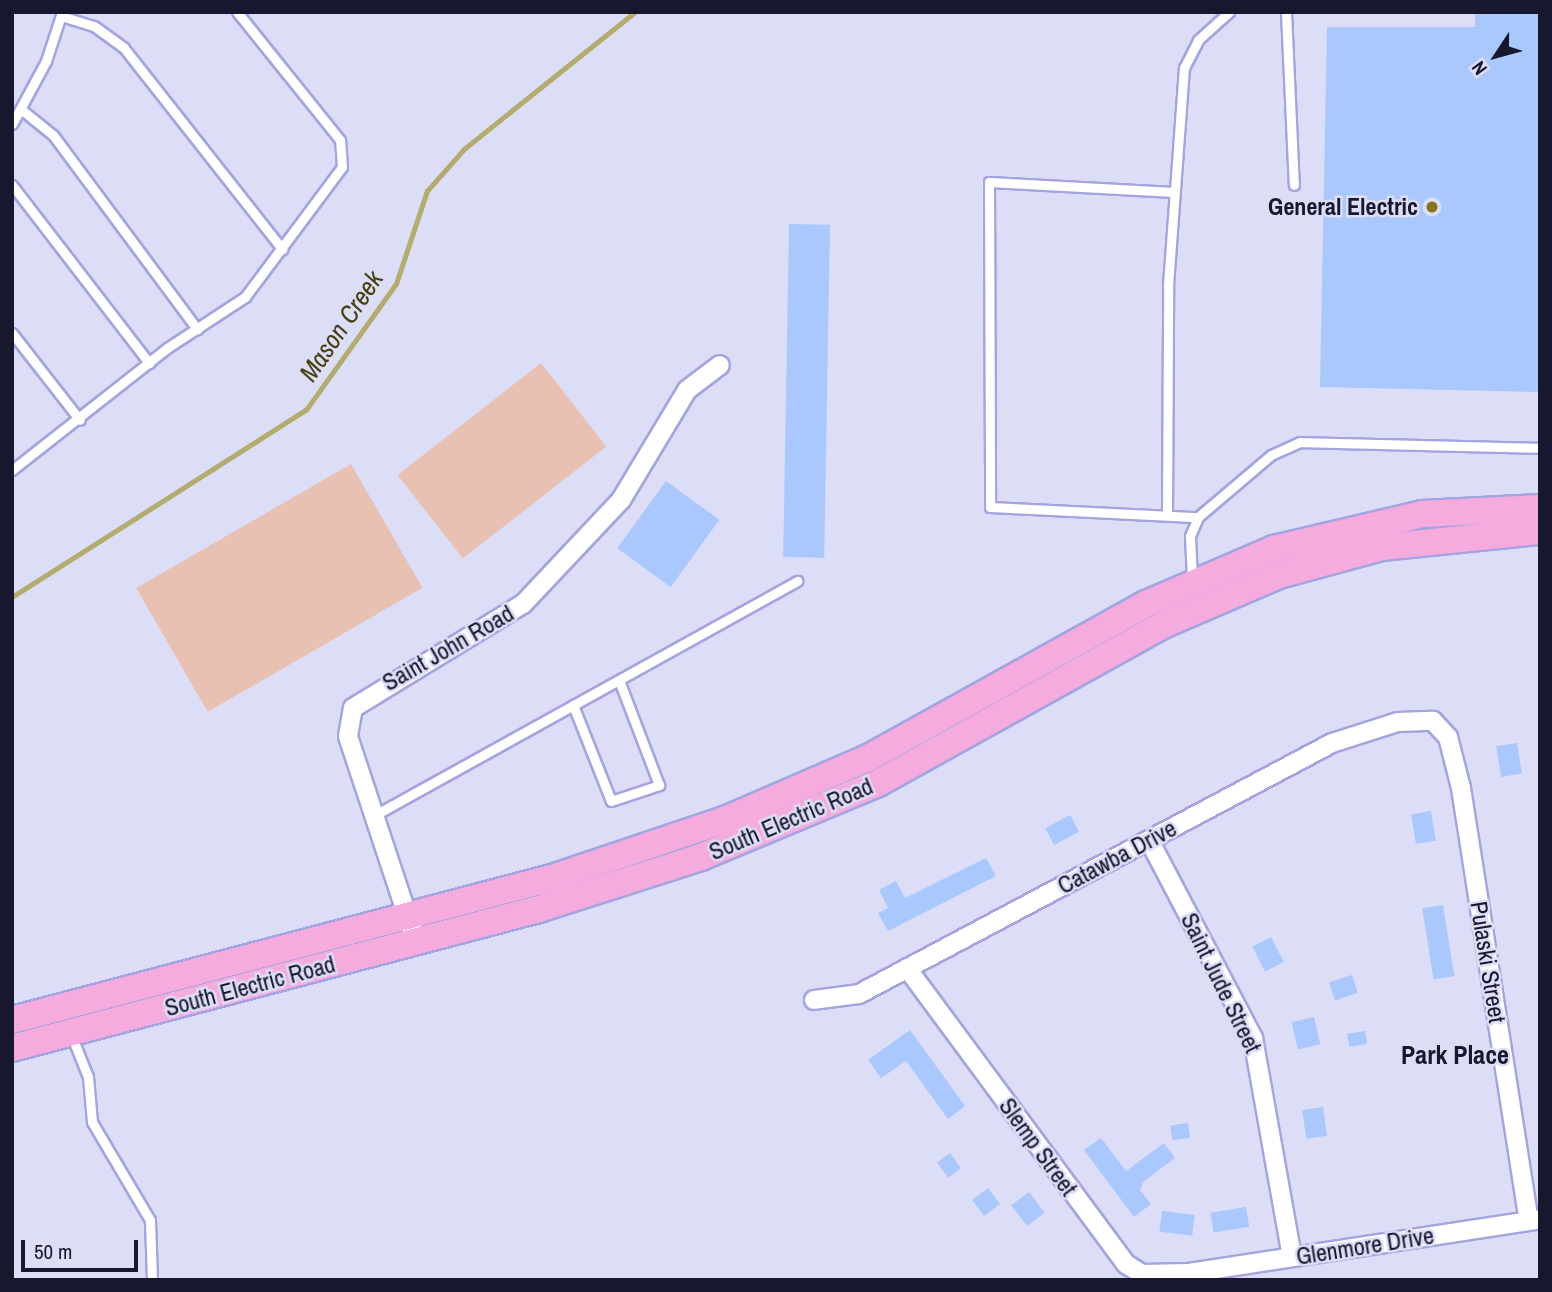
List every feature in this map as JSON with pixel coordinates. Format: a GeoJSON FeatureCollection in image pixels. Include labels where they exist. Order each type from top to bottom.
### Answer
{"type":"FeatureCollection","features":[{"type":"Feature","properties":{"kind":"main road","name":"South Electric Road"},"geometry":{"type":"LineString","coordinates":[[12,1020],[411,916],[651,847],[819,780],[964,708],[1192,580],[1363,524],[1540,508]]}},
{"type":"Feature","properties":{"kind":"main road","name":"South Electric Road"},"geometry":{"type":"LineString","coordinates":[[12,1048],[416,942],[634,880],[796,820],[919,762],[1200,607],[1279,575],[1381,547],[1540,531]]}},
{"type":"Feature","properties":{"kind":"street","name":"Saint John Road"},"geometry":{"type":"LineString","coordinates":[[416,942],[411,916],[348,736],[353,708],[523,604],[621,500],[687,390],[720,365]]}},
{"type":"Feature","properties":{"kind":"street","name":"Catawba Drive"},"geometry":{"type":"LineString","coordinates":[[814,1000],[851,996],[1332,743],[1423,718]]}},
{"type":"Feature","properties":{"kind":"street","name":"Pulaski Street"},"geometry":{"type":"LineString","coordinates":[[1423,718],[1448,737],[1461,788],[1534,1220]]}},
{"type":"Feature","properties":{"kind":"street","name":"Saint Jude Street"},"geometry":{"type":"LineString","coordinates":[[1149,840],[1253,1038],[1292,1257]]}},
{"type":"Feature","properties":{"kind":"street","name":"Slemp Street"},"geometry":{"type":"LineString","coordinates":[[907,968],[1126,1264],[1155,1277],[1190,1276]]}},
{"type":"Feature","properties":{"kind":"street","name":"Glenmore Drive"},"geometry":{"type":"LineString","coordinates":[[1190,1276],[1292,1257],[1534,1220]]}},
{"type":"Feature","properties":{"kind":"lane"},"geometry":{"type":"LineString","coordinates":[[12,470],[80,421],[149,363],[245,297],[342,167],[344,149],[237,12]]}},
{"type":"Feature","properties":{"kind":"lane"},"geometry":{"type":"LineString","coordinates":[[1167,514],[1174,192],[1184,68],[1198,40],[1229,12]]}},
{"type":"Feature","properties":{"kind":"lane"},"geometry":{"type":"LineString","coordinates":[[1286,12],[1294,185]]}},
{"type":"Feature","properties":{"kind":"lane"},"geometry":{"type":"LineString","coordinates":[[12,124],[22,110],[62,14],[93,26],[124,48],[282,250]]}},
{"type":"Feature","properties":{"kind":"lane"},"geometry":{"type":"LineString","coordinates":[[22,110],[53,135],[197,329]]}},
{"type":"Feature","properties":{"kind":"lane"},"geometry":{"type":"LineString","coordinates":[[1174,192],[989,182],[990,507],[1198,517]]}},
{"type":"Feature","properties":{"kind":"lane"},"geometry":{"type":"LineString","coordinates":[[12,185],[149,363]]}},
{"type":"Feature","properties":{"kind":"lane"},"geometry":{"type":"LineString","coordinates":[[12,333],[80,421]]}},
{"type":"Feature","properties":{"kind":"lane"},"geometry":{"type":"LineString","coordinates":[[1200,607],[1192,580],[1190,536],[1198,517],[1271,455],[1308,440],[1540,448]]}},
{"type":"Feature","properties":{"kind":"lane"},"geometry":{"type":"LineString","coordinates":[[375,816],[797,581]]}},
{"type":"Feature","properties":{"kind":"lane"},"geometry":{"type":"LineString","coordinates":[[573,705],[611,801],[659,785],[619,680]]}},
{"type":"Feature","properties":{"kind":"lane"},"geometry":{"type":"LineString","coordinates":[[64,1008],[70,1033],[88,1077],[92,1122],[150,1220],[156,1261],[152,1280]]}},
{"type":"Feature","properties":{"kind":"shaded area"},"geometry":{"type":"Polygon","coordinates":[[[541,363],[606,447],[463,559],[398,475],[541,363]]]}},
{"type":"Feature","properties":{"kind":"shaded area"},"geometry":{"type":"Polygon","coordinates":[[[351,464],[423,588],[208,712],[136,588],[351,464]]]}},
{"type":"Feature","properties":{"kind":"building","name":"General Electric"},"geometry":{"type":"Polygon","coordinates":[[[1475,12],[1540,12],[1540,392],[1320,387],[1327,27],[1475,27],[1475,12]]]}},
{"type":"Feature","properties":{"kind":"building"},"geometry":{"type":"Polygon","coordinates":[[[789,224],[830,225],[824,558],[783,557],[789,224]]]}},
{"type":"Feature","properties":{"kind":"building"},"geometry":{"type":"Polygon","coordinates":[[[666,481],[719,520],[671,587],[617,548],[666,481]]]}},
{"type":"Feature","properties":{"kind":"building"},"geometry":{"type":"Polygon","coordinates":[[[1517,743],[1522,774],[1501,777],[1496,746],[1517,743]]]}},
{"type":"Feature","properties":{"kind":"building"},"geometry":{"type":"Polygon","coordinates":[[[1431,811],[1436,841],[1416,844],[1411,814],[1431,811]]]}},
{"type":"Feature","properties":{"kind":"building"},"geometry":{"type":"Polygon","coordinates":[[[1070,815],[1079,832],[1054,845],[1045,828],[1070,815]]]}},
{"type":"Feature","properties":{"kind":"building"},"geometry":{"type":"Polygon","coordinates":[[[986,858],[996,876],[888,931],[878,913],[888,908],[879,890],[896,881],[905,898],[986,858]]]}},
{"type":"Feature","properties":{"kind":"building"},"geometry":{"type":"Polygon","coordinates":[[[1443,905],[1454,976],[1434,979],[1422,908],[1443,905]]]}},
{"type":"Feature","properties":{"kind":"building"},"geometry":{"type":"Polygon","coordinates":[[[1271,937],[1284,962],[1265,971],[1252,947],[1271,937]]]}},
{"type":"Feature","properties":{"kind":"building"},"geometry":{"type":"Polygon","coordinates":[[[1352,975],[1358,993],[1335,1000],[1329,982],[1352,975]]]}},
{"type":"Feature","properties":{"kind":"building"},"geometry":{"type":"Polygon","coordinates":[[[1314,1017],[1320,1044],[1298,1049],[1292,1022],[1314,1017]]]}},
{"type":"Feature","properties":{"kind":"building"},"geometry":{"type":"Polygon","coordinates":[[[910,1030],[965,1106],[948,1119],[906,1061],[881,1078],[868,1060],[910,1030]]]}},
{"type":"Feature","properties":{"kind":"building"},"geometry":{"type":"Polygon","coordinates":[[[1365,1031],[1367,1044],[1349,1047],[1347,1034],[1365,1031]]]}},
{"type":"Feature","properties":{"kind":"building"},"geometry":{"type":"Polygon","coordinates":[[[1323,1107],[1327,1136],[1306,1139],[1302,1110],[1323,1107]]]}},
{"type":"Feature","properties":{"kind":"building"},"geometry":{"type":"Polygon","coordinates":[[[1188,1123],[1190,1138],[1172,1140],[1170,1126],[1188,1123]]]}},
{"type":"Feature","properties":{"kind":"building"},"geometry":{"type":"Polygon","coordinates":[[[1101,1138],[1126,1171],[1164,1143],[1175,1158],[1143,1182],[1140,1190],[1151,1204],[1134,1217],[1084,1150],[1101,1138]]]}},
{"type":"Feature","properties":{"kind":"building"},"geometry":{"type":"Polygon","coordinates":[[[950,1153],[961,1168],[948,1178],[937,1162],[950,1153]]]}},
{"type":"Feature","properties":{"kind":"building"},"geometry":{"type":"Polygon","coordinates":[[[988,1188],[1000,1204],[984,1216],[972,1200],[988,1188]]]}},
{"type":"Feature","properties":{"kind":"building"},"geometry":{"type":"Polygon","coordinates":[[[1029,1192],[1045,1213],[1027,1226],[1011,1205],[1029,1192]]]}},
{"type":"Feature","properties":{"kind":"building"},"geometry":{"type":"Polygon","coordinates":[[[1246,1207],[1249,1227],[1214,1232],[1210,1213],[1246,1207]]]}},
{"type":"Feature","properties":{"kind":"building"},"geometry":{"type":"Polygon","coordinates":[[[1162,1211],[1195,1215],[1192,1236],[1159,1232],[1162,1211]]]}},
{"type":"Feature","properties":{"kind":"waterway","name":"Mason Creek"},"geometry":{"type":"LineString","coordinates":[[12,597],[306,410],[396,284],[427,191],[464,149],[635,12]]}},
{"type":"Feature","properties":{"kind":"place","name":"General Electric"},"geometry":{"type":"Point","coordinates":[1432,207]}},
{"type":"Feature","properties":{"kind":"district","name":"Park Place"},"geometry":{"type":"Point","coordinates":[1455,1055]}}]}
